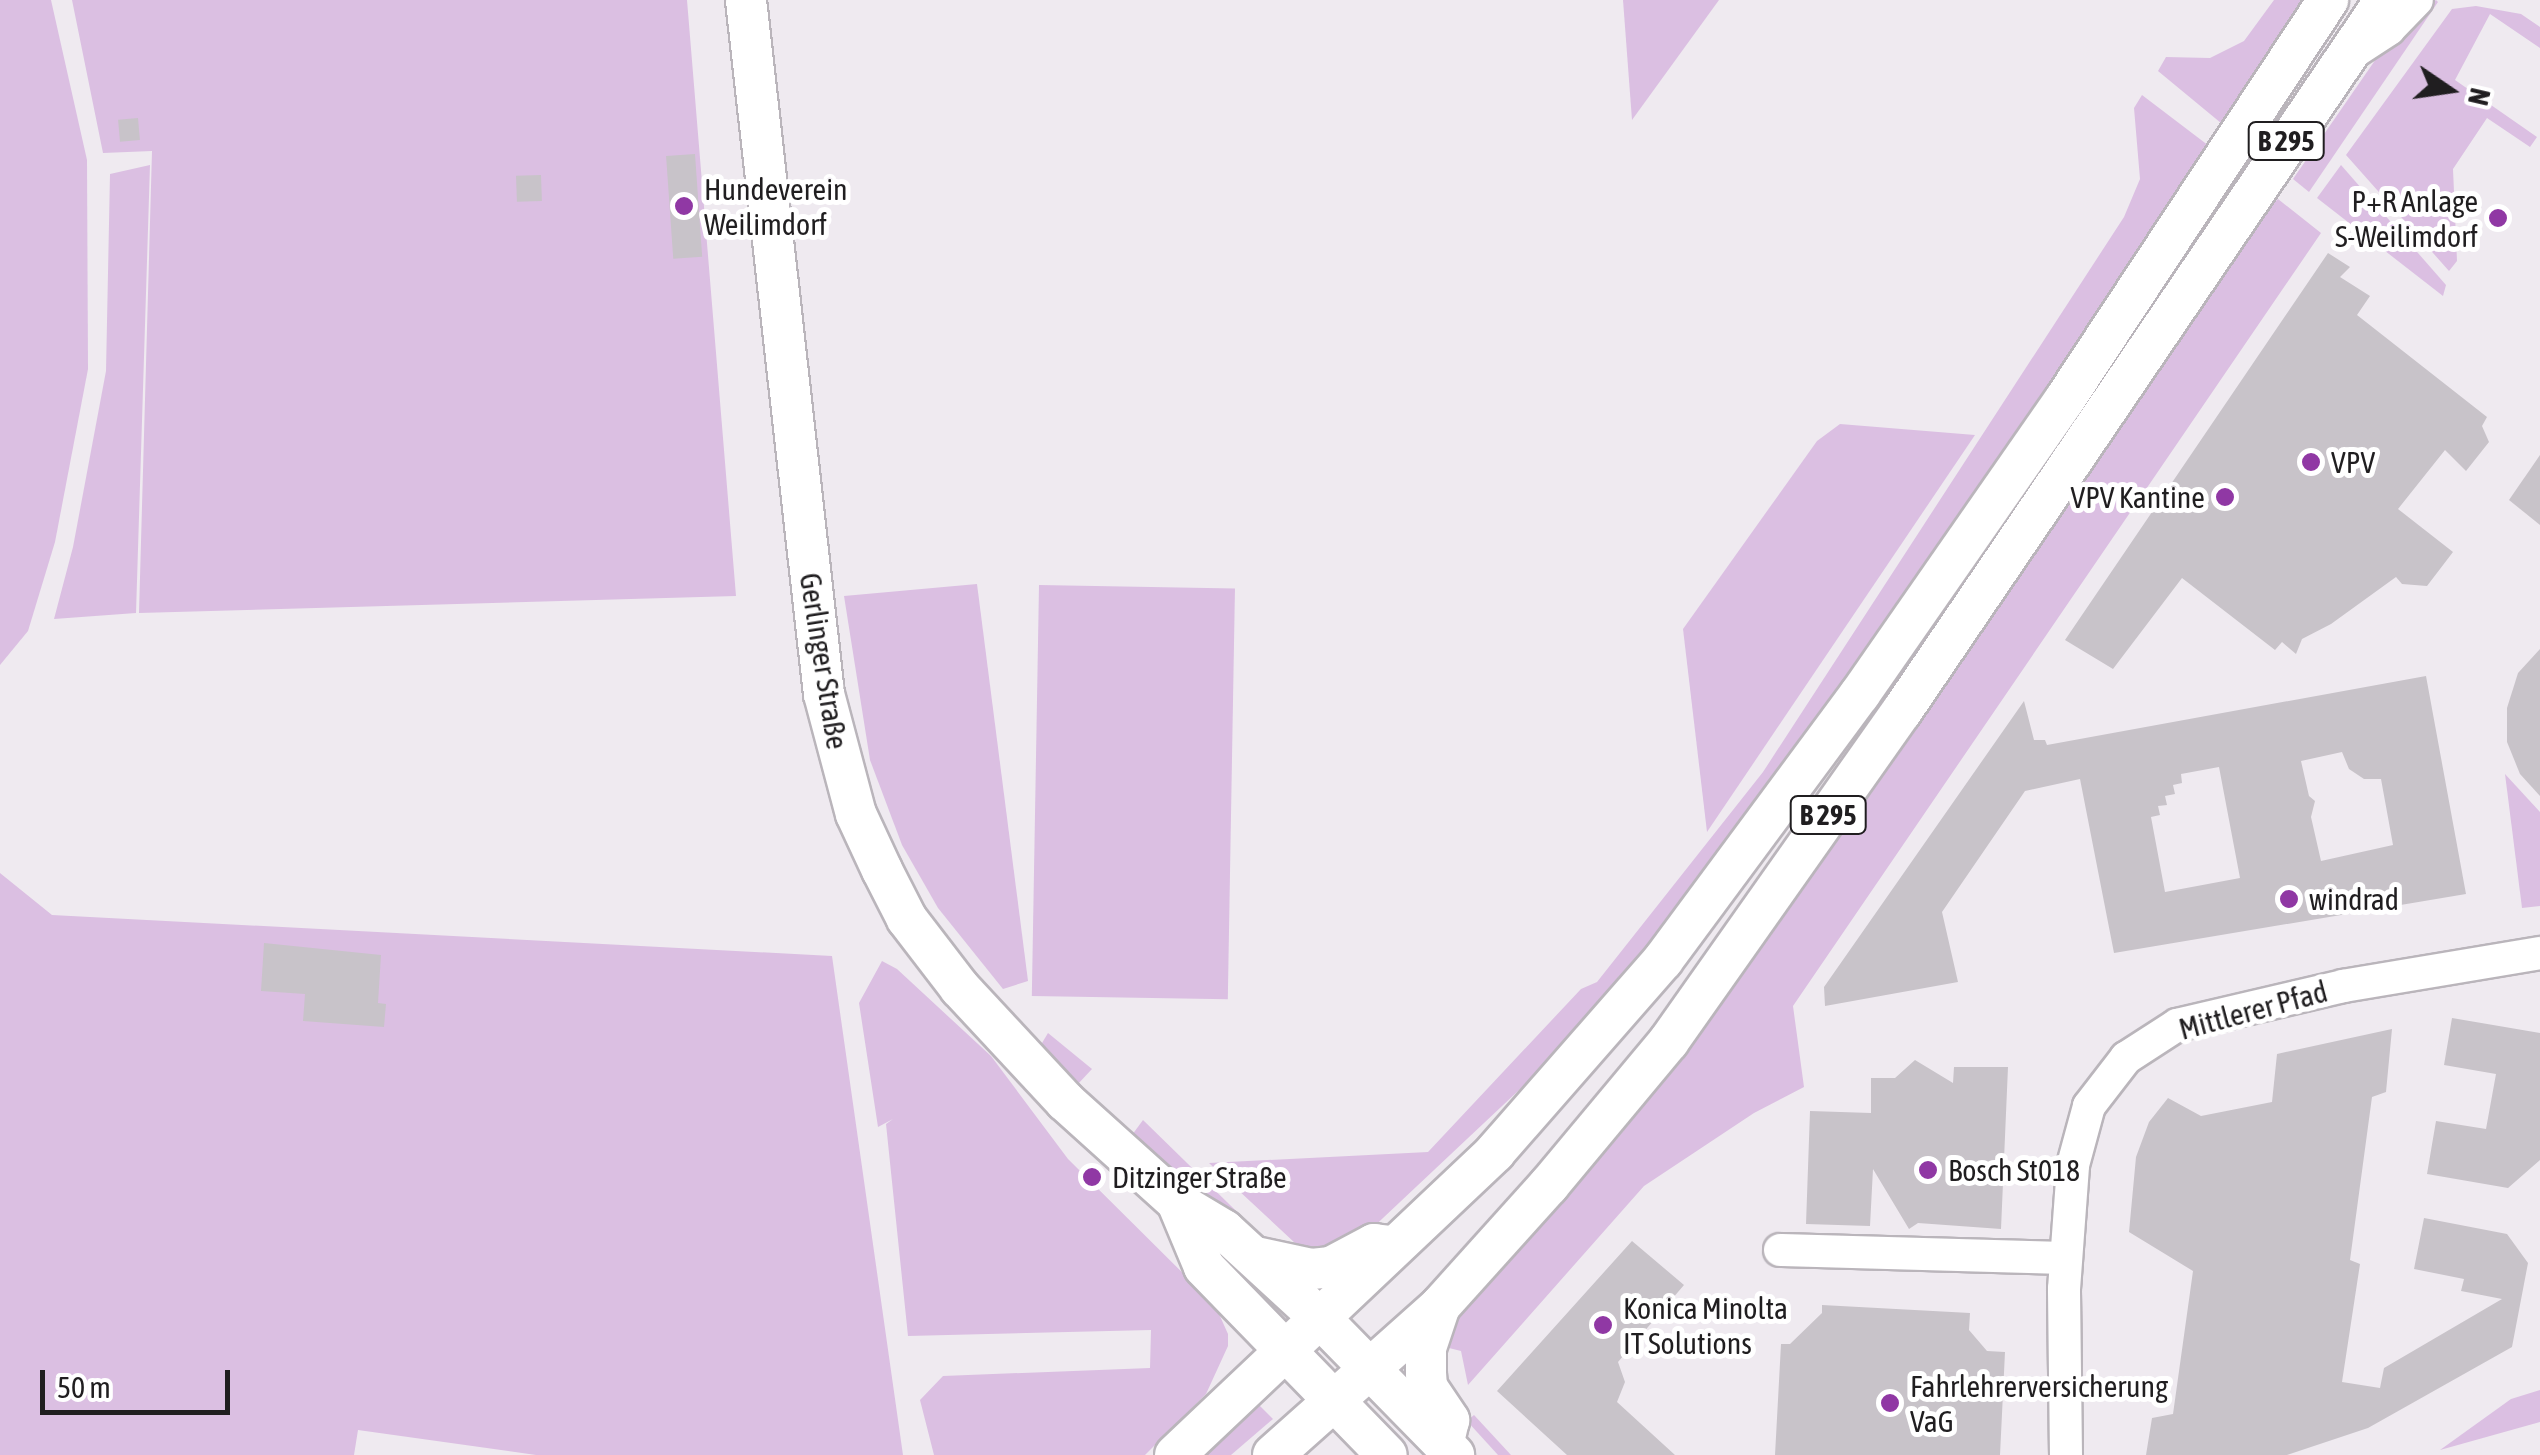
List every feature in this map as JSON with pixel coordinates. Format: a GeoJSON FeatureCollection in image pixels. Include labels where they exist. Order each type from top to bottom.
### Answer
{"type":"FeatureCollection","features":[{"type":"Feature","properties":{"kind":"main road","name":"Gerlinger Straße"},"geometry":{"type":"LineString","coordinates":[[746,0],[824,694],[856,814],[908,919],[960,988],[1065,1101],[1177,1202],[1224,1230],[1372,1368],[1449,1450]]}},
{"type":"Feature","properties":{"kind":"main road","name":"B 295"},"geometry":{"type":"LineString","coordinates":[[1175,1455],[1400,1247],[1565,1077],[1700,914],[1860,694],[2054,415],[2328,0]]}},
{"type":"Feature","properties":{"kind":"main road","name":"B 295"},"geometry":{"type":"LineString","coordinates":[[1273,1455],[1440,1306],[1550,1186],[1669,1041],[1902,711],[2385,0]]}},
{"type":"Feature","properties":{"kind":"main road","name":"Gerlinger Straße"},"geometry":{"type":"LineString","coordinates":[[1177,1202],[1204,1267],[1387,1455]]}},
{"type":"Feature","properties":{"kind":"main road"},"geometry":{"type":"LineString","coordinates":[[1252,1256],[1312,1269],[1331,1266],[1374,1244],[1400,1247]]}},
{"type":"Feature","properties":{"kind":"main road"},"geometry":{"type":"LineString","coordinates":[[1440,1306],[1426,1348],[1426,1373],[1428,1387],[1449,1420],[1449,1450]]}},
{"type":"Feature","properties":{"kind":"street"},"geometry":{"type":"LineString","coordinates":[[2341,61],[2389,29],[2418,0]]}},
{"type":"Feature","properties":{"kind":"street","name":"Mittlerer Pfad"},"geometry":{"type":"LineString","coordinates":[[2066,1455],[2066,1258],[2073,1165],[2089,1106],[2126,1058],[2177,1025],[2343,986],[2540,953]]}},
{"type":"Feature","properties":{"kind":"street"},"geometry":{"type":"LineString","coordinates":[[1780,1250],[2020,1260],[2066,1258]]}},
{"type":"Feature","properties":{"kind":"shaded area"},"geometry":{"type":"Polygon","coordinates":[[[0,0],[51,0],[87,160],[88,369],[55,542],[28,631],[0,665],[0,0]]]}},
{"type":"Feature","properties":{"kind":"shaded area"},"geometry":{"type":"Polygon","coordinates":[[[72,0],[687,0],[736,596],[139,613],[152,151],[103,153],[72,0]]]}},
{"type":"Feature","properties":{"kind":"shaded area"},"geometry":{"type":"Polygon","coordinates":[[[1623,0],[1719,0],[1632,120],[1623,0]]]}},
{"type":"Feature","properties":{"kind":"shaded area"},"geometry":{"type":"Polygon","coordinates":[[[2274,0],[2309,0],[2227,128],[2158,71],[2166,57],[2210,58],[2244,41],[2274,0]]]}},
{"type":"Feature","properties":{"kind":"shaded area"},"geometry":{"type":"Polygon","coordinates":[[[2436,0],[2309,192],[2293,179],[2396,30],[2436,0]]]}},
{"type":"Feature","properties":{"kind":"shaded area"},"geometry":{"type":"Polygon","coordinates":[[[2476,6],[2521,14],[2540,27],[2540,48],[2490,14],[2455,80],[2537,137],[2530,147],[2487,118],[2453,169],[2457,261],[2449,271],[2346,155],[2452,9],[2476,6]]]}},
{"type":"Feature","properties":{"kind":"shaded area"},"geometry":{"type":"Polygon","coordinates":[[[2142,95],[2213,149],[1756,812],[1569,1043],[1366,1234],[1331,1252],[1296,1256],[1295,1243],[1209,1163],[1428,1152],[1581,989],[1597,982],[1763,772],[2124,217],[2140,179],[2134,108],[2142,95]]]}},
{"type":"Feature","properties":{"kind":"shaded area"},"geometry":{"type":"Polygon","coordinates":[[[150,165],[136,613],[54,619],[73,547],[106,371],[110,174],[150,165]]]}},
{"type":"Feature","properties":{"kind":"shaded area"},"geometry":{"type":"Polygon","coordinates":[[[2341,165],[2446,285],[2443,296],[2317,198],[2341,165]]]}},
{"type":"Feature","properties":{"kind":"shaded area"},"geometry":{"type":"Polygon","coordinates":[[[2278,199],[2321,233],[1793,1006],[1804,1087],[1754,1113],[1644,1186],[1468,1385],[1461,1351],[1441,1346],[1449,1323],[2233,240],[2278,199]]]}},
{"type":"Feature","properties":{"kind":"shaded area"},"geometry":{"type":"Polygon","coordinates":[[[1840,424],[1975,435],[1707,832],[1683,629],[1817,441],[1840,424]]]}},
{"type":"Feature","properties":{"kind":"shaded area"},"geometry":{"type":"Polygon","coordinates":[[[977,584],[1028,981],[1003,989],[938,908],[902,845],[870,760],[844,596],[977,584]]]}},
{"type":"Feature","properties":{"kind":"shaded area"},"geometry":{"type":"Polygon","coordinates":[[[1039,585],[1235,588],[1228,999],[1032,996],[1039,585]]]}},
{"type":"Feature","properties":{"kind":"shaded area"},"geometry":{"type":"Polygon","coordinates":[[[2505,774],[2540,812],[2540,906],[2522,908],[2505,774]]]}},
{"type":"Feature","properties":{"kind":"shaded area"},"geometry":{"type":"Polygon","coordinates":[[[0,873],[52,915],[832,956],[903,1455],[536,1455],[358,1430],[354,1455],[0,1455],[0,873]]]}},
{"type":"Feature","properties":{"kind":"shaded area"},"geometry":{"type":"Polygon","coordinates":[[[882,961],[897,969],[991,1056],[1068,1159],[1215,1305],[1228,1334],[1228,1346],[1206,1394],[1145,1455],[934,1455],[920,1400],[943,1376],[1150,1368],[1151,1330],[908,1336],[886,1124],[893,1119],[878,1127],[859,1003],[882,961]]]}},
{"type":"Feature","properties":{"kind":"shaded area"},"geometry":{"type":"Polygon","coordinates":[[[1048,1033],[1092,1069],[1077,1085],[1047,1058],[1042,1043],[1048,1033]]]}},
{"type":"Feature","properties":{"kind":"shaded area"},"geometry":{"type":"Polygon","coordinates":[[[1143,1120],[1277,1251],[1252,1240],[1132,1135],[1143,1120]]]}},
{"type":"Feature","properties":{"kind":"shaded area"},"geometry":{"type":"Polygon","coordinates":[[[2540,1390],[2540,1422],[2440,1450],[2511,1399],[2540,1390]]]}},
{"type":"Feature","properties":{"kind":"shaded area"},"geometry":{"type":"Polygon","coordinates":[[[1256,1402],[1273,1419],[1231,1455],[1201,1455],[1256,1402]]]}},
{"type":"Feature","properties":{"kind":"shaded area"},"geometry":{"type":"Polygon","coordinates":[[[1474,1415],[1511,1455],[1498,1455],[1467,1421],[1474,1415]]]}},
{"type":"Feature","properties":{"kind":"building"},"geometry":{"type":"Polygon","coordinates":[[[138,118],[140,140],[120,142],[118,120],[138,118]]]}},
{"type":"Feature","properties":{"kind":"building","name":"Hundeverein Weilimdorf"},"geometry":{"type":"Polygon","coordinates":[[[695,154],[702,257],[673,259],[666,156],[695,154]]]}},
{"type":"Feature","properties":{"kind":"building"},"geometry":{"type":"Polygon","coordinates":[[[541,175],[542,201],[517,202],[516,176],[541,175]]]}},
{"type":"Feature","properties":{"kind":"building","name":"VPV"},"geometry":{"type":"Polygon","coordinates":[[[2328,253],[2350,267],[2340,277],[2370,296],[2357,315],[2487,417],[2482,426],[2489,442],[2466,471],[2445,450],[2398,509],[2453,552],[2427,586],[2402,584],[2396,577],[2331,624],[2302,639],[2296,654],[2282,642],[2275,650],[2182,578],[2113,669],[2065,640],[2328,253]]]}},
{"type":"Feature","properties":{"kind":"building"},"geometry":{"type":"Polygon","coordinates":[[[2540,455],[2540,525],[2509,500],[2540,455]]]}},
{"type":"Feature","properties":{"kind":"building"},"geometry":{"type":"Polygon","coordinates":[[[2540,649],[2540,796],[2520,774],[2507,742],[2507,708],[2518,673],[2540,649]]]}},
{"type":"Feature","properties":{"kind":"building"},"geometry":{"type":"Polygon","coordinates":[[[2426,676],[2466,894],[2114,953],[2080,779],[2025,791],[1942,912],[1958,982],[1825,1006],[1824,987],[2024,701],[2034,740],[2045,740],[2047,745],[2426,676]],[[2342,752],[2301,761],[2309,796],[2315,801],[2311,817],[2321,861],[2393,845],[2381,779],[2364,779],[2349,769],[2342,752]],[[2219,767],[2181,774],[2182,783],[2173,785],[2175,794],[2165,796],[2167,805],[2158,806],[2160,815],[2151,817],[2165,892],[2240,878],[2219,767]]]}},
{"type":"Feature","properties":{"kind":"building"},"geometry":{"type":"Polygon","coordinates":[[[264,943],[381,955],[378,1003],[386,1004],[384,1027],[303,1021],[305,994],[261,991],[264,943]]]}},
{"type":"Feature","properties":{"kind":"building"},"geometry":{"type":"Polygon","coordinates":[[[2452,1018],[2540,1033],[2540,1160],[2508,1188],[2427,1174],[2436,1121],[2486,1129],[2496,1074],[2444,1065],[2452,1018]]]}},
{"type":"Feature","properties":{"kind":"building"},"geometry":{"type":"Polygon","coordinates":[[[2392,1029],[2386,1092],[2372,1097],[2350,1260],[2360,1264],[2342,1382],[2380,1388],[2384,1368],[2502,1299],[2461,1291],[2464,1279],[2414,1269],[2424,1218],[2507,1234],[2528,1263],[2512,1347],[2368,1428],[2287,1455],[2146,1455],[2152,1418],[2173,1414],[2193,1271],[2129,1232],[2136,1157],[2149,1122],[2168,1098],[2201,1116],[2272,1102],[2277,1054],[2392,1029]]]}},
{"type":"Feature","properties":{"kind":"building"},"geometry":{"type":"Polygon","coordinates":[[[1915,1060],[1953,1083],[1954,1067],[2008,1067],[2001,1229],[1918,1223],[1909,1229],[1873,1169],[1870,1226],[1806,1224],[1810,1111],[1871,1113],[1871,1078],[1895,1078],[1915,1060]]]}},
{"type":"Feature","properties":{"kind":"building","name":"Konica Minolta IT Solutions"},"geometry":{"type":"Polygon","coordinates":[[[1632,1241],[1684,1285],[1618,1362],[1625,1382],[1617,1402],[1675,1455],[1567,1455],[1497,1391],[1632,1241]]]}},
{"type":"Feature","properties":{"kind":"building","name":"Fahrlehrerversicherung VaG"},"geometry":{"type":"Polygon","coordinates":[[[1822,1305],[1970,1313],[1969,1330],[1987,1351],[2005,1352],[2000,1455],[1775,1455],[1781,1344],[1790,1344],[1822,1313],[1822,1305]]]}},
{"type":"Feature","properties":{"kind":"place","name":"Hundeverein Weilimdorf"},"geometry":{"type":"Point","coordinates":[684,206]}},
{"type":"Feature","properties":{"kind":"place","name":"P+R Anlage S-Weilimdorf"},"geometry":{"type":"Point","coordinates":[2498,218]}},
{"type":"Feature","properties":{"kind":"place","name":"VPV"},"geometry":{"type":"Point","coordinates":[2311,462]}},
{"type":"Feature","properties":{"kind":"place","name":"VPV Kantine"},"geometry":{"type":"Point","coordinates":[2225,497]}},
{"type":"Feature","properties":{"kind":"place","name":"windrad"},"geometry":{"type":"Point","coordinates":[2289,899]}},
{"type":"Feature","properties":{"kind":"place","name":"Bosch St018"},"geometry":{"type":"Point","coordinates":[1928,1170]}},
{"type":"Feature","properties":{"kind":"place","name":"Ditzinger Straße"},"geometry":{"type":"Point","coordinates":[1092,1177]}},
{"type":"Feature","properties":{"kind":"place","name":"Konica Minolta IT Solutions"},"geometry":{"type":"Point","coordinates":[1603,1325]}},
{"type":"Feature","properties":{"kind":"place","name":"Fahrlehrerversicherung VaG"},"geometry":{"type":"Point","coordinates":[1890,1403]}}]}
